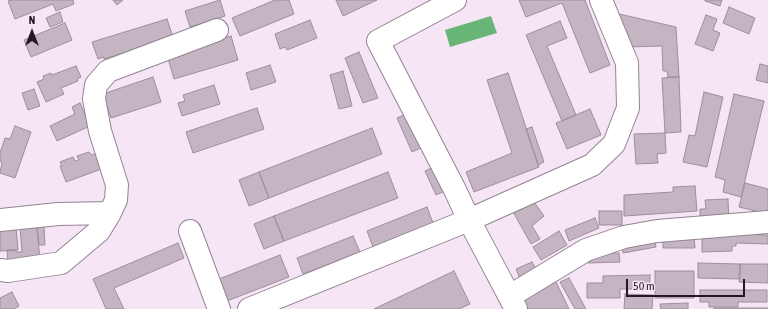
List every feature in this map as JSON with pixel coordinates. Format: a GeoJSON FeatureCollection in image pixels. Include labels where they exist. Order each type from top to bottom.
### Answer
{"type":"FeatureCollection","features":[{"type":"Feature","properties":{"kind":"street"},"geometry":{"type":"LineString","coordinates":[[455,0],[378,42],[513,303],[586,250],[624,237],[657,231],[768,222]]}},
{"type":"Feature","properties":{"kind":"street"},"geometry":{"type":"LineString","coordinates":[[249,309],[469,220],[592,165],[614,144],[628,108],[627,62],[601,0]]}},
{"type":"Feature","properties":{"kind":"street"},"geometry":{"type":"LineString","coordinates":[[0,270],[8,271],[61,263],[99,231],[110,213],[116,200],[117,185],[100,130],[94,99],[96,85],[108,71],[217,30]]}},
{"type":"Feature","properties":{"kind":"street"},"geometry":{"type":"LineString","coordinates":[[0,220],[58,214],[110,213]]}},
{"type":"Feature","properties":{"kind":"street"},"geometry":{"type":"LineString","coordinates":[[190,231],[219,309]]}},
{"type":"Feature","properties":{"kind":"shaded area"},"geometry":{"type":"Polygon","coordinates":[[[491,16],[497,33],[450,47],[445,30],[491,16]]]}},
{"type":"Feature","properties":{"kind":"building"},"geometry":{"type":"Polygon","coordinates":[[[73,0],[74,4],[56,11],[53,4],[15,19],[8,1],[73,0]]]}},
{"type":"Feature","properties":{"kind":"building"},"geometry":{"type":"Polygon","coordinates":[[[113,0],[123,0],[117,5],[113,0]]]}},
{"type":"Feature","properties":{"kind":"building"},"geometry":{"type":"Polygon","coordinates":[[[220,0],[225,16],[190,27],[185,11],[220,0]]]}},
{"type":"Feature","properties":{"kind":"building"},"geometry":{"type":"Polygon","coordinates":[[[275,0],[289,0],[294,14],[240,36],[232,18],[275,0]]]}},
{"type":"Feature","properties":{"kind":"building"},"geometry":{"type":"Polygon","coordinates":[[[336,0],[377,0],[343,16],[336,0]]]}},
{"type":"Feature","properties":{"kind":"building"},"geometry":{"type":"Polygon","coordinates":[[[519,0],[585,0],[610,65],[590,73],[562,3],[526,17],[519,0]]]}},
{"type":"Feature","properties":{"kind":"building"},"geometry":{"type":"Polygon","coordinates":[[[705,0],[722,0],[720,6],[705,0]]]}},
{"type":"Feature","properties":{"kind":"building"},"geometry":{"type":"Polygon","coordinates":[[[729,7],[755,18],[749,34],[723,23],[729,7]]]}},
{"type":"Feature","properties":{"kind":"building"},"geometry":{"type":"Polygon","coordinates":[[[60,12],[63,22],[50,27],[46,18],[60,12]]]}},
{"type":"Feature","properties":{"kind":"building"},"geometry":{"type":"Polygon","coordinates":[[[615,13],[676,27],[679,77],[668,77],[667,71],[663,71],[662,46],[628,47],[615,13]]]}},
{"type":"Feature","properties":{"kind":"building"},"geometry":{"type":"Polygon","coordinates":[[[706,15],[717,19],[713,30],[720,33],[713,51],[695,44],[706,15]]]}},
{"type":"Feature","properties":{"kind":"building"},"geometry":{"type":"Polygon","coordinates":[[[167,19],[173,37],[104,59],[104,57],[98,59],[92,42],[167,19]]]}},
{"type":"Feature","properties":{"kind":"building"},"geometry":{"type":"Polygon","coordinates":[[[310,20],[317,38],[287,50],[285,47],[280,49],[275,34],[310,20]]]}},
{"type":"Feature","properties":{"kind":"building"},"geometry":{"type":"Polygon","coordinates":[[[560,21],[567,38],[547,46],[576,115],[562,121],[526,35],[560,21]]]}},
{"type":"Feature","properties":{"kind":"building"},"geometry":{"type":"Polygon","coordinates":[[[65,23],[72,40],[31,57],[24,40],[65,23]]]}},
{"type":"Feature","properties":{"kind":"building"},"geometry":{"type":"Polygon","coordinates":[[[231,36],[238,60],[174,79],[167,55],[231,36]]]}},
{"type":"Feature","properties":{"kind":"building"},"geometry":{"type":"Polygon","coordinates":[[[359,52],[378,98],[363,103],[345,58],[359,52]]]}},
{"type":"Feature","properties":{"kind":"building"},"geometry":{"type":"Polygon","coordinates":[[[760,64],[768,66],[768,83],[756,80],[760,64]]]}},
{"type":"Feature","properties":{"kind":"building"},"geometry":{"type":"Polygon","coordinates":[[[270,65],[276,82],[251,90],[246,73],[270,65]]]}},
{"type":"Feature","properties":{"kind":"building"},"geometry":{"type":"Polygon","coordinates":[[[76,66],[81,77],[77,79],[78,81],[61,88],[64,94],[46,102],[37,82],[44,79],[43,76],[51,73],[52,75],[76,66]]]}},
{"type":"Feature","properties":{"kind":"building"},"geometry":{"type":"Polygon","coordinates":[[[343,71],[352,106],[339,109],[330,75],[343,71]]]}},
{"type":"Feature","properties":{"kind":"building"},"geometry":{"type":"Polygon","coordinates":[[[508,73],[539,167],[474,192],[466,172],[512,153],[487,80],[508,73]]]}},
{"type":"Feature","properties":{"kind":"building"},"geometry":{"type":"Polygon","coordinates":[[[153,77],[161,102],[111,118],[103,94],[153,77]]]}},
{"type":"Feature","properties":{"kind":"building"},"geometry":{"type":"Polygon","coordinates":[[[679,77],[681,132],[665,133],[662,78],[679,77]]]}},
{"type":"Feature","properties":{"kind":"building"},"geometry":{"type":"Polygon","coordinates":[[[214,85],[220,104],[182,116],[178,103],[185,101],[183,95],[214,85]]]}},
{"type":"Feature","properties":{"kind":"building"},"geometry":{"type":"Polygon","coordinates":[[[34,89],[40,106],[28,110],[22,93],[34,89]]]}},
{"type":"Feature","properties":{"kind":"building"},"geometry":{"type":"Polygon","coordinates":[[[704,92],[723,97],[707,167],[683,162],[689,135],[695,136],[704,92]]]}},
{"type":"Feature","properties":{"kind":"building"},"geometry":{"type":"Polygon","coordinates":[[[734,94],[764,101],[741,197],[723,192],[725,180],[715,177],[734,94]]]}},
{"type":"Feature","properties":{"kind":"building"},"geometry":{"type":"Polygon","coordinates":[[[80,103],[90,126],[57,141],[50,126],[75,114],[72,107],[80,103]]]}},
{"type":"Feature","properties":{"kind":"building"},"geometry":{"type":"Polygon","coordinates":[[[257,108],[264,129],[193,153],[186,132],[257,108]]]}},
{"type":"Feature","properties":{"kind":"building"},"geometry":{"type":"Polygon","coordinates":[[[590,109],[601,135],[567,149],[556,123],[590,109]]]}},
{"type":"Feature","properties":{"kind":"building"},"geometry":{"type":"Polygon","coordinates":[[[408,113],[423,147],[412,152],[397,118],[408,113]]]}},
{"type":"Feature","properties":{"kind":"building"},"geometry":{"type":"Polygon","coordinates":[[[15,126],[31,132],[15,178],[0,173],[2,162],[0,161],[0,153],[5,138],[10,139],[15,126]]]}},
{"type":"Feature","properties":{"kind":"building"},"geometry":{"type":"Polygon","coordinates":[[[532,127],[544,162],[538,165],[526,129],[532,127]]]}},
{"type":"Feature","properties":{"kind":"building"},"geometry":{"type":"Polygon","coordinates":[[[372,128],[382,154],[269,198],[259,172],[372,128]]]}},
{"type":"Feature","properties":{"kind":"building"},"geometry":{"type":"Polygon","coordinates":[[[665,133],[666,153],[657,154],[658,163],[636,164],[634,134],[665,133]]]}},
{"type":"Feature","properties":{"kind":"building"},"geometry":{"type":"Polygon","coordinates":[[[101,151],[107,167],[66,182],[60,162],[73,157],[75,161],[79,160],[77,156],[89,152],[92,155],[101,151]]]}},
{"type":"Feature","properties":{"kind":"building"},"geometry":{"type":"Polygon","coordinates":[[[436,166],[447,190],[436,195],[425,171],[436,166]]]}},
{"type":"Feature","properties":{"kind":"building"},"geometry":{"type":"Polygon","coordinates":[[[259,172],[269,198],[249,206],[239,180],[259,172]]]}},
{"type":"Feature","properties":{"kind":"building"},"geometry":{"type":"Polygon","coordinates":[[[388,172],[398,198],[284,241],[274,216],[388,172]]]}},
{"type":"Feature","properties":{"kind":"building"},"geometry":{"type":"Polygon","coordinates":[[[745,183],[768,189],[768,214],[739,207],[745,183]]]}},
{"type":"Feature","properties":{"kind":"building"},"geometry":{"type":"Polygon","coordinates":[[[695,186],[697,211],[624,216],[624,195],[673,192],[673,187],[695,186]]]}},
{"type":"Feature","properties":{"kind":"building"},"geometry":{"type":"Polygon","coordinates":[[[728,199],[729,222],[700,224],[700,209],[706,209],[705,200],[728,199]]]}},
{"type":"Feature","properties":{"kind":"building"},"geometry":{"type":"Polygon","coordinates":[[[534,202],[544,216],[532,226],[540,239],[531,244],[512,210],[534,202]]]}},
{"type":"Feature","properties":{"kind":"building"},"geometry":{"type":"Polygon","coordinates":[[[427,207],[433,223],[373,247],[367,231],[427,207]]]}},
{"type":"Feature","properties":{"kind":"building"},"geometry":{"type":"Polygon","coordinates":[[[599,211],[622,211],[622,225],[599,225],[599,211]]]}},
{"type":"Feature","properties":{"kind":"building"},"geometry":{"type":"Polygon","coordinates":[[[274,216],[284,241],[264,249],[254,224],[274,216]]]}},
{"type":"Feature","properties":{"kind":"building"},"geometry":{"type":"Polygon","coordinates":[[[595,218],[599,228],[569,241],[565,230],[595,218]]]}},
{"type":"Feature","properties":{"kind":"building"},"geometry":{"type":"Polygon","coordinates":[[[44,226],[45,245],[39,245],[37,227],[44,226]]]}},
{"type":"Feature","properties":{"kind":"building"},"geometry":{"type":"Polygon","coordinates":[[[16,227],[18,250],[0,251],[0,229],[16,227]]]}},
{"type":"Feature","properties":{"kind":"building"},"geometry":{"type":"Polygon","coordinates":[[[37,227],[40,261],[8,264],[7,250],[22,252],[20,228],[37,227]]]}},
{"type":"Feature","properties":{"kind":"building"},"geometry":{"type":"Polygon","coordinates":[[[559,231],[567,245],[541,260],[533,247],[559,231]]]}},
{"type":"Feature","properties":{"kind":"building"},"geometry":{"type":"Polygon","coordinates":[[[702,231],[728,234],[768,235],[768,244],[736,243],[736,246],[732,246],[732,251],[702,252],[702,231]]]}},
{"type":"Feature","properties":{"kind":"building"},"geometry":{"type":"Polygon","coordinates":[[[353,236],[360,252],[303,274],[297,258],[353,236]]]}},
{"type":"Feature","properties":{"kind":"building"},"geometry":{"type":"Polygon","coordinates":[[[663,236],[694,236],[695,248],[663,248],[663,236]]]}},
{"type":"Feature","properties":{"kind":"building"},"geometry":{"type":"Polygon","coordinates":[[[654,237],[656,247],[623,253],[622,243],[654,237]]]}},
{"type":"Feature","properties":{"kind":"building"},"geometry":{"type":"Polygon","coordinates":[[[178,243],[184,258],[114,288],[124,309],[106,309],[93,279],[178,243]]]}},
{"type":"Feature","properties":{"kind":"building"},"geometry":{"type":"Polygon","coordinates":[[[619,253],[620,262],[588,263],[588,254],[619,253]]]}},
{"type":"Feature","properties":{"kind":"building"},"geometry":{"type":"Polygon","coordinates":[[[280,255],[289,277],[227,301],[219,279],[280,255]]]}},
{"type":"Feature","properties":{"kind":"building"},"geometry":{"type":"Polygon","coordinates":[[[532,262],[537,271],[520,279],[516,269],[532,262]]]}},
{"type":"Feature","properties":{"kind":"building"},"geometry":{"type":"Polygon","coordinates":[[[698,263],[740,264],[740,279],[698,278],[698,263]]]}},
{"type":"Feature","properties":{"kind":"building"},"geometry":{"type":"Polygon","coordinates":[[[740,264],[768,264],[768,283],[739,282],[740,264]]]}},
{"type":"Feature","properties":{"kind":"building"},"geometry":{"type":"Polygon","coordinates":[[[454,271],[470,304],[459,309],[374,309],[454,271]]]}},
{"type":"Feature","properties":{"kind":"building"},"geometry":{"type":"Polygon","coordinates":[[[655,271],[694,271],[694,298],[655,298],[655,271]]]}},
{"type":"Feature","properties":{"kind":"building"},"geometry":{"type":"Polygon","coordinates":[[[650,275],[650,289],[620,289],[620,298],[587,298],[587,283],[603,283],[603,276],[650,275]]]}},
{"type":"Feature","properties":{"kind":"building"},"geometry":{"type":"Polygon","coordinates":[[[569,278],[586,309],[575,309],[560,282],[569,278]]]}},
{"type":"Feature","properties":{"kind":"building"},"geometry":{"type":"Polygon","coordinates":[[[556,282],[569,309],[528,309],[523,298],[556,282]]]}},
{"type":"Feature","properties":{"kind":"building"},"geometry":{"type":"Polygon","coordinates":[[[700,290],[767,290],[767,302],[738,302],[738,307],[709,307],[709,302],[700,302],[700,290]]]}},
{"type":"Feature","properties":{"kind":"building"},"geometry":{"type":"Polygon","coordinates":[[[12,292],[19,306],[14,309],[0,309],[0,298],[12,292]]]}},
{"type":"Feature","properties":{"kind":"building"},"geometry":{"type":"Polygon","coordinates":[[[625,294],[653,295],[652,309],[624,309],[625,294]]]}},
{"type":"Feature","properties":{"kind":"building"},"geometry":{"type":"Polygon","coordinates":[[[688,303],[688,309],[661,309],[660,304],[688,303]]]}},
{"type":"Feature","properties":{"kind":"building"},"geometry":{"type":"Polygon","coordinates":[[[768,308],[768,309],[714,309],[768,308]]]}}]}
